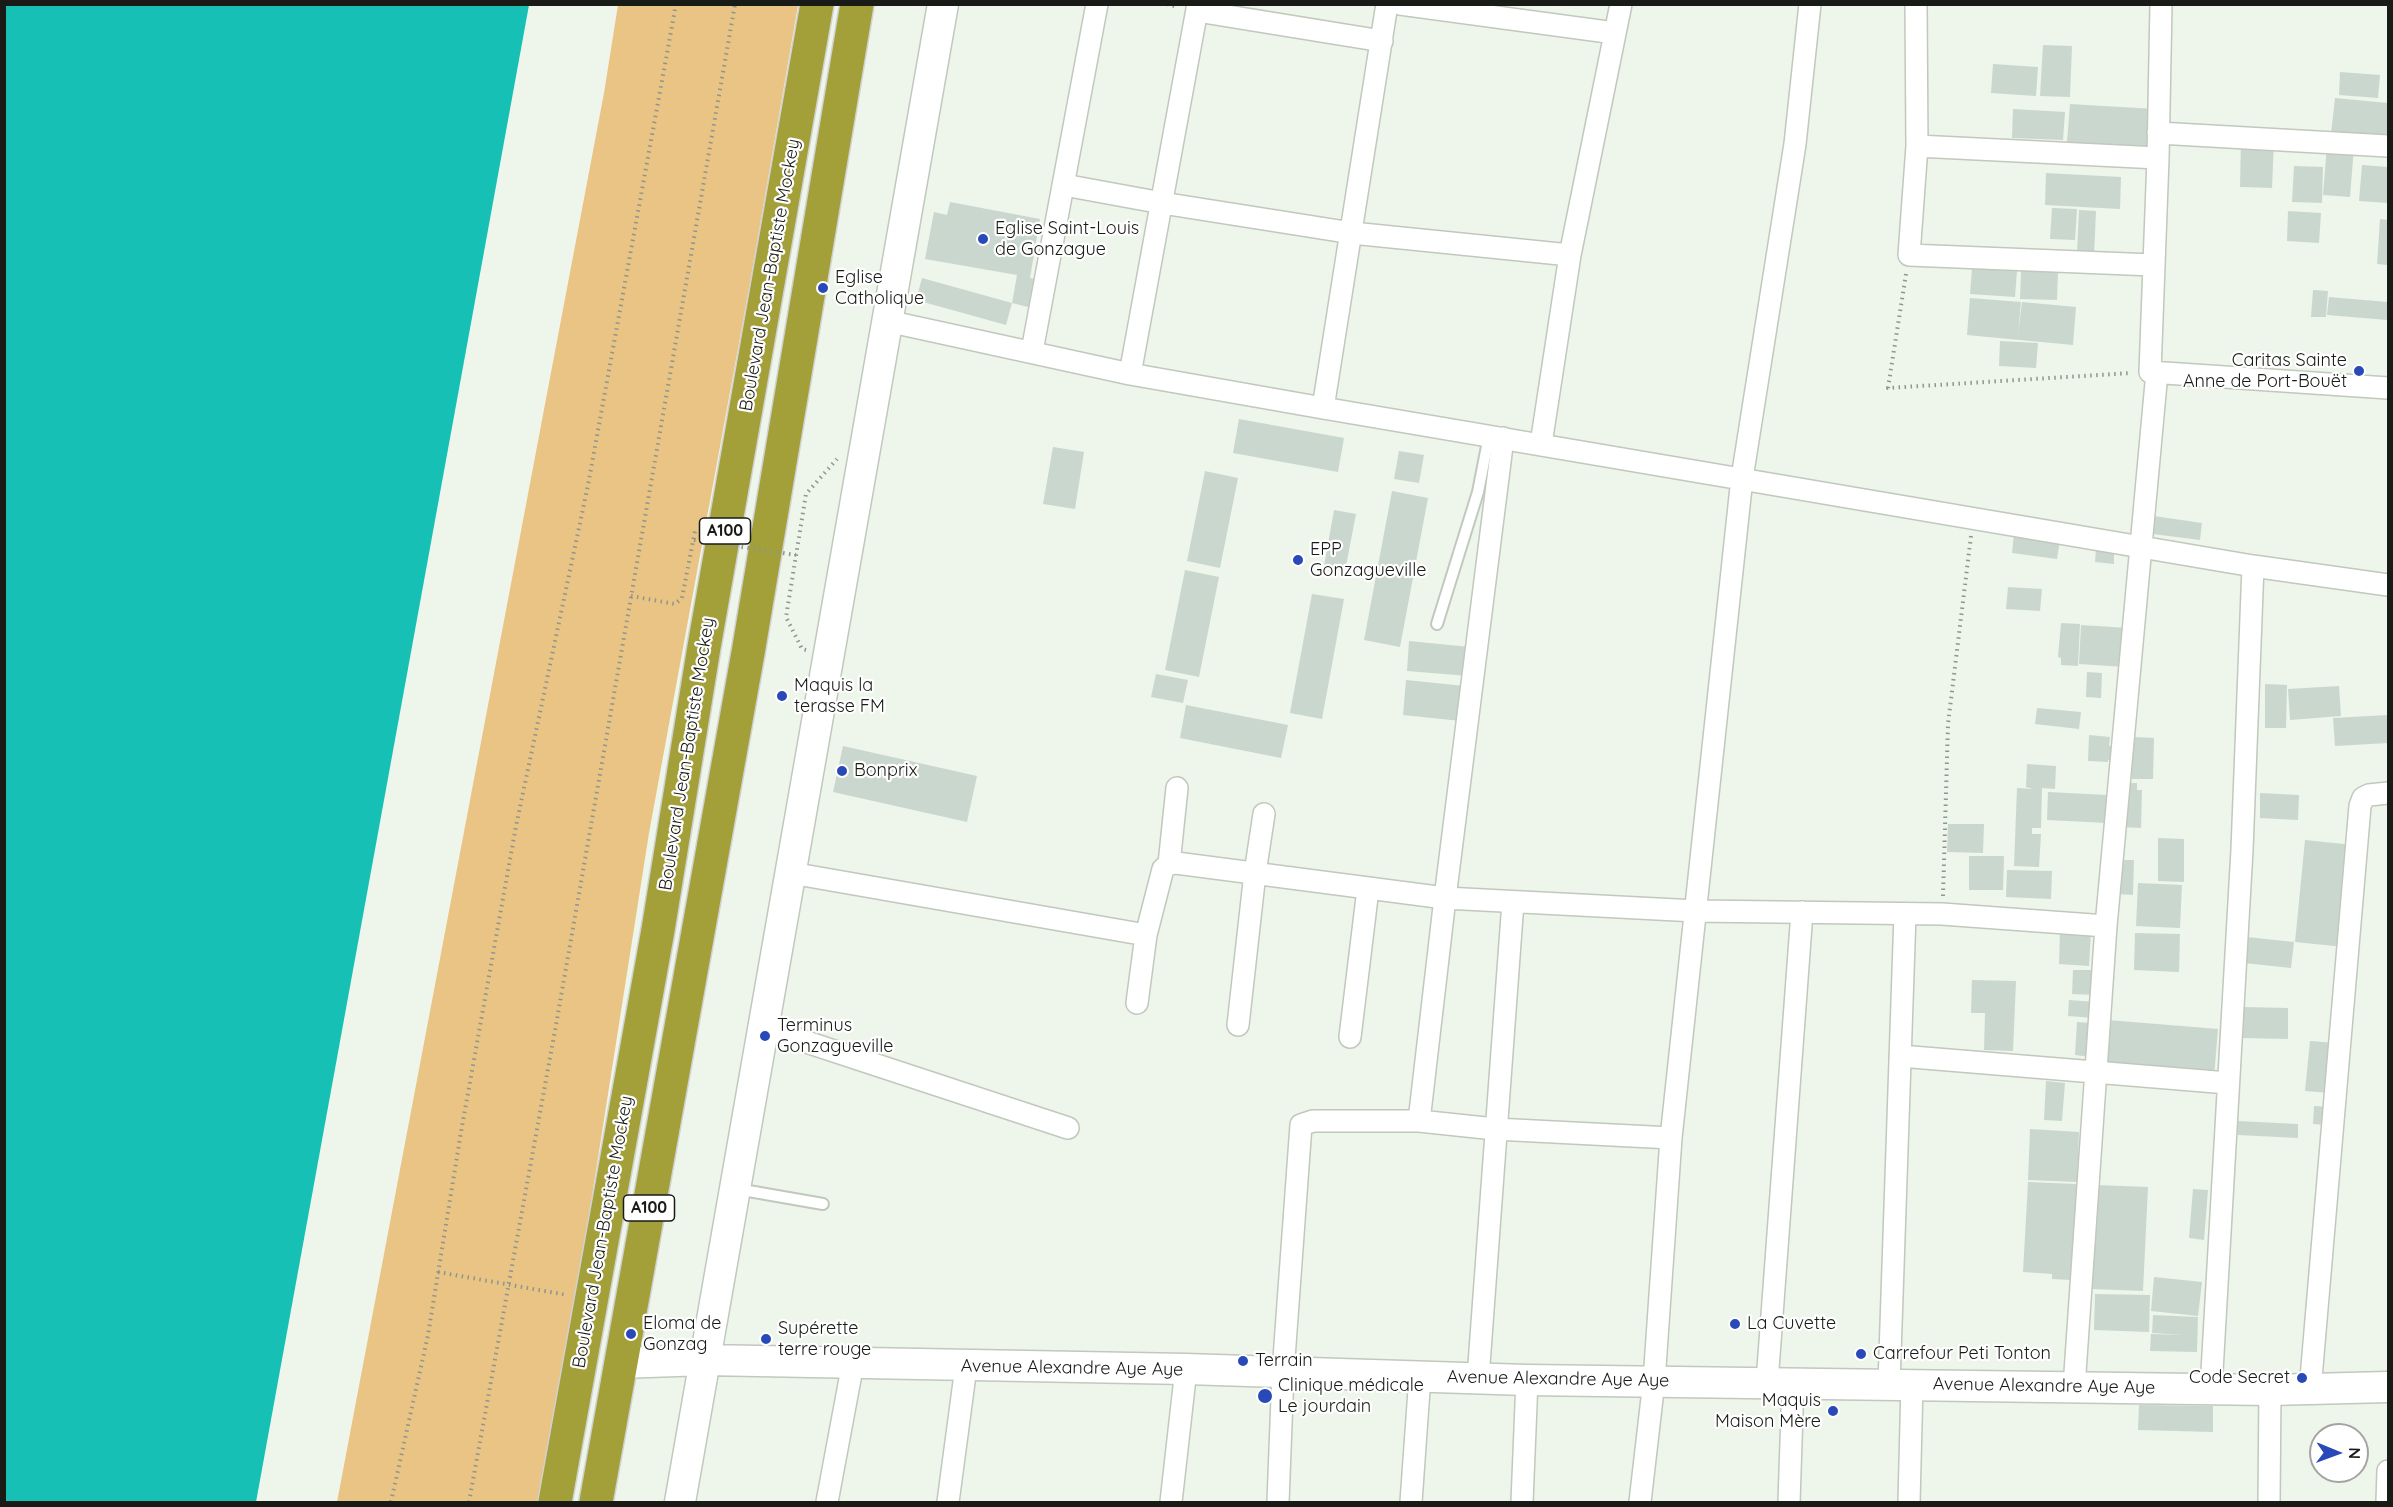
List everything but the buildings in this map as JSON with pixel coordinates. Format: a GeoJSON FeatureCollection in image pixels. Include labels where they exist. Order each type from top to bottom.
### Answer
{"type":"FeatureCollection","features":[{"type":"Feature","properties":{"kind":"highway","name":"Boulevard Jean-Baptiste Mockey"},"geometry":{"type":"LineString","coordinates":[[555,1503],[658,930],[706,635],[817,4]]}},
{"type":"Feature","properties":{"kind":"highway","name":"A100"},"geometry":{"type":"LineString","coordinates":[[596,1503],[750,641],[856,4]]}},
{"type":"Feature","properties":{"kind":"street"},"geometry":{"type":"LineString","coordinates":[[680,1503],[737,1189],[943,4]]}},
{"type":"Feature","properties":{"kind":"street"},"geometry":{"type":"LineString","coordinates":[[1032,351],[1096,4]]}},
{"type":"Feature","properties":{"kind":"street"},"geometry":{"type":"LineString","coordinates":[[1323,408],[1387,4]]}},
{"type":"Feature","properties":{"kind":"street"},"geometry":{"type":"LineString","coordinates":[[1400,4],[1615,33]]}},
{"type":"Feature","properties":{"kind":"street"},"geometry":{"type":"LineString","coordinates":[[1540,444],[1570,255],[1621,4]]}},
{"type":"Feature","properties":{"kind":"street"},"geometry":{"type":"LineString","coordinates":[[1640,1503],[1654,1381],[1671,1138],[1742,478],[1795,144],[1810,4]]}},
{"type":"Feature","properties":{"kind":"street"},"geometry":{"type":"LineString","coordinates":[[1916,4],[1917,146],[1909,255],[2153,265]]}},
{"type":"Feature","properties":{"kind":"street"},"geometry":{"type":"LineString","coordinates":[[2074,1387],[2106,926],[2153,372],[2153,265],[2161,4]]}},
{"type":"Feature","properties":{"kind":"street"},"geometry":{"type":"LineString","coordinates":[[1130,374],[1197,8],[1382,41]]}},
{"type":"Feature","properties":{"kind":"street"},"geometry":{"type":"LineString","coordinates":[[2158,133],[2388,146]]}},
{"type":"Feature","properties":{"kind":"street"},"geometry":{"type":"LineString","coordinates":[[1917,146],[2158,158]]}},
{"type":"Feature","properties":{"kind":"street"},"geometry":{"type":"LineString","coordinates":[[1064,185],[1352,233],[1570,255]]}},
{"type":"Feature","properties":{"kind":"street"},"geometry":{"type":"LineString","coordinates":[[887,321],[1130,374],[1323,408],[2253,566],[2388,585]]}},
{"type":"Feature","properties":{"kind":"street"},"geometry":{"type":"LineString","coordinates":[[2153,372],[2388,388]]}},
{"type":"Feature","properties":{"kind":"street"},"geometry":{"type":"LineString","coordinates":[[1419,1121],[1496,437]]}},
{"type":"Feature","properties":{"kind":"street"},"geometry":{"type":"LineString","coordinates":[[2211,1389],[2242,850],[2253,566]]}},
{"type":"Feature","properties":{"kind":"street"},"geometry":{"type":"LineString","coordinates":[[1137,1003],[1146,935],[1163,869],[1169,864],[1177,788]]}},
{"type":"Feature","properties":{"kind":"street"},"geometry":{"type":"LineString","coordinates":[[2310,1390],[2360,806],[2363,798],[2369,795],[2388,793]]}},
{"type":"Feature","properties":{"kind":"street"},"geometry":{"type":"LineString","coordinates":[[1238,1025],[1264,814]]}},
{"type":"Feature","properties":{"kind":"street"},"geometry":{"type":"LineString","coordinates":[[1169,864],[1445,898],[1696,911],[1942,914],[2106,926]]}},
{"type":"Feature","properties":{"kind":"street"},"geometry":{"type":"LineString","coordinates":[[791,873],[1146,935]]}},
{"type":"Feature","properties":{"kind":"street"},"geometry":{"type":"LineString","coordinates":[[1350,1037],[1368,889]]}},
{"type":"Feature","properties":{"kind":"street"},"geometry":{"type":"LineString","coordinates":[[1478,1378],[1513,902]]}},
{"type":"Feature","properties":{"kind":"street"},"geometry":{"type":"LineString","coordinates":[[1789,1503],[1780,1382],[1802,912]]}},
{"type":"Feature","properties":{"kind":"street"},"geometry":{"type":"LineString","coordinates":[[1905,914],[1900,1056],[1900,1384],[1909,1503]]}},
{"type":"Feature","properties":{"kind":"street"},"geometry":{"type":"LineString","coordinates":[[764,1028],[1068,1128]]}},
{"type":"Feature","properties":{"kind":"street"},"geometry":{"type":"LineString","coordinates":[[1900,1056],[2228,1083]]}},
{"type":"Feature","properties":{"kind":"street"},"geometry":{"type":"LineString","coordinates":[[1278,1503],[1283,1372],[1301,1125],[1313,1120],[1419,1121],[1495,1129],[1671,1138]]}},
{"type":"Feature","properties":{"kind":"street","name":"Avenue Alexandre Aye Aye"},"geometry":{"type":"LineString","coordinates":[[620,1363],[705,1360],[1186,1369],[1527,1380],[2270,1390],[2388,1387]]}},
{"type":"Feature","properties":{"kind":"street"},"geometry":{"type":"LineString","coordinates":[[827,1503],[853,1363]]}},
{"type":"Feature","properties":{"kind":"street"},"geometry":{"type":"LineString","coordinates":[[948,1503],[966,1366]]}},
{"type":"Feature","properties":{"kind":"street"},"geometry":{"type":"LineString","coordinates":[[1171,1503],[1186,1369]]}},
{"type":"Feature","properties":{"kind":"street"},"geometry":{"type":"LineString","coordinates":[[1411,1503],[1420,1377]]}},
{"type":"Feature","properties":{"kind":"street"},"geometry":{"type":"LineString","coordinates":[[1522,1503],[1527,1380]]}},
{"type":"Feature","properties":{"kind":"street"},"geometry":{"type":"LineString","coordinates":[[2269,1503],[2270,1390]]}},
{"type":"Feature","properties":{"kind":"street"},"geometry":{"type":"LineString","coordinates":[[2387,1503],[2388,1471]]}},
{"type":"Feature","properties":{"kind":"lane"},"geometry":{"type":"LineString","coordinates":[[1437,624],[1496,437]]}},
{"type":"Feature","properties":{"kind":"lane"},"geometry":{"type":"LineString","coordinates":[[737,1189],[823,1204]]}},
{"type":"Feature","properties":{"kind":"path"},"geometry":{"type":"LineString","coordinates":[[391,1503],[428,1335],[461,1132],[516,826],[591,473],[676,4]]}},
{"type":"Feature","properties":{"kind":"path"},"geometry":{"type":"LineString","coordinates":[[469,1503],[735,4]]}},
{"type":"Feature","properties":{"kind":"path"},"geometry":{"type":"LineString","coordinates":[[1909,255],[1888,388],[2153,372]]}},
{"type":"Feature","properties":{"kind":"path"},"geometry":{"type":"LineString","coordinates":[[786,617],[806,494],[837,459],[839,448]]}},
{"type":"Feature","properties":{"kind":"path"},"geometry":{"type":"LineString","coordinates":[[1942,914],[1948,724],[1973,518]]}},
{"type":"Feature","properties":{"kind":"path"},"geometry":{"type":"LineString","coordinates":[[631,596],[675,604],[682,598],[694,540],[796,555]]}},
{"type":"Feature","properties":{"kind":"path"},"geometry":{"type":"LineString","coordinates":[[438,1272],[563,1293],[591,1302]]}},
{"type":"Feature","properties":{"kind":"shaded area"},"geometry":{"type":"Polygon","coordinates":[[[618,5],[798,5],[750,283],[649,833],[570,1336],[541,1502],[337,1502],[604,93],[618,5]]]}},
{"type":"Feature","properties":{"kind":"water"},"geometry":{"type":"Polygon","coordinates":[[[5,4],[529,5],[256,1502],[5,1502],[5,4]]]}},
{"type":"Feature","properties":{"kind":"place","name":"Eglise Saint-Louis de Gonzague"},"geometry":{"type":"Point","coordinates":[983,239]}},
{"type":"Feature","properties":{"kind":"place","name":"Eglise Catholique"},"geometry":{"type":"Point","coordinates":[823,288]}},
{"type":"Feature","properties":{"kind":"place","name":"Caritas Sainte Anne de Port-Bouët"},"geometry":{"type":"Point","coordinates":[2359,371]}},
{"type":"Feature","properties":{"kind":"place","name":"EPP Gonzagueville"},"geometry":{"type":"Point","coordinates":[1298,560]}},
{"type":"Feature","properties":{"kind":"place","name":"Maquis la terasse FM"},"geometry":{"type":"Point","coordinates":[782,696]}},
{"type":"Feature","properties":{"kind":"place","name":"Bonprix"},"geometry":{"type":"Point","coordinates":[842,771]}},
{"type":"Feature","properties":{"kind":"place","name":"Terminus Gonzagueville"},"geometry":{"type":"Point","coordinates":[765,1036]}},
{"type":"Feature","properties":{"kind":"place","name":"La Cuvette"},"geometry":{"type":"Point","coordinates":[1735,1324]}},
{"type":"Feature","properties":{"kind":"place","name":"Eloma de Gonzag"},"geometry":{"type":"Point","coordinates":[631,1334]}},
{"type":"Feature","properties":{"kind":"place","name":"Supérette terre rouge"},"geometry":{"type":"Point","coordinates":[766,1339]}},
{"type":"Feature","properties":{"kind":"place","name":"Carrefour Peti Tonton"},"geometry":{"type":"Point","coordinates":[1861,1354]}},
{"type":"Feature","properties":{"kind":"place","name":"Terrain"},"geometry":{"type":"Point","coordinates":[1243,1361]}},
{"type":"Feature","properties":{"kind":"place","name":"Code Secret"},"geometry":{"type":"Point","coordinates":[2302,1378]}},
{"type":"Feature","properties":{"kind":"place","name":"Clinique médicale Le jourdain"},"geometry":{"type":"Point","coordinates":[1265,1396]}},
{"type":"Feature","properties":{"kind":"place","name":"Maquis Maison Mère"},"geometry":{"type":"Point","coordinates":[1833,1411]}}]}
